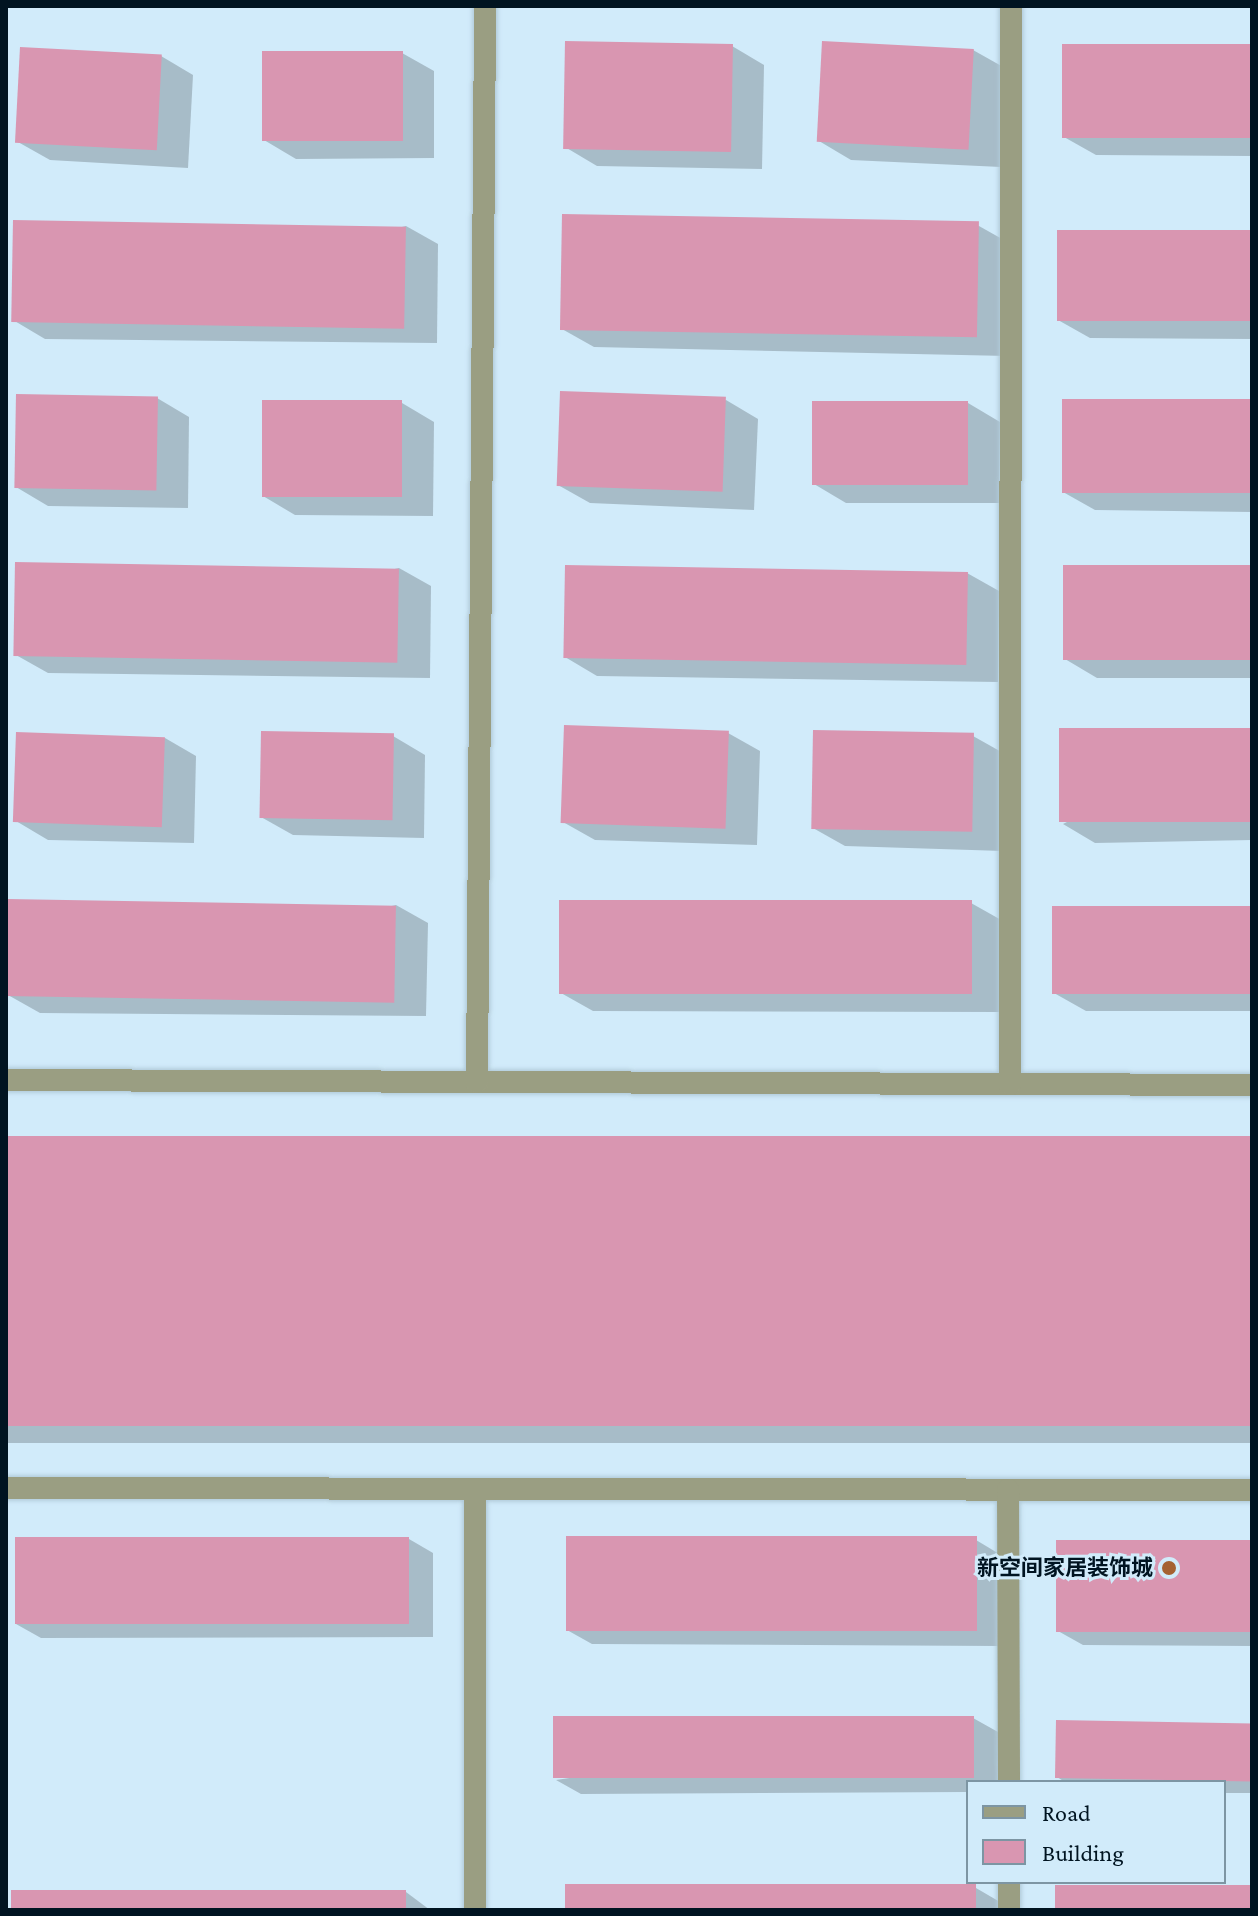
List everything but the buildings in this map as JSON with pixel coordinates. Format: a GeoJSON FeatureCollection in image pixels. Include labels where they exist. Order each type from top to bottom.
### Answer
{"type":"FeatureCollection","features":[{"type":"Feature","properties":{"kind":"street"},"geometry":{"type":"LineString","coordinates":[[477,1082],[485,6]]}},
{"type":"Feature","properties":{"kind":"street"},"geometry":{"type":"LineString","coordinates":[[1010,1084],[1011,6]]}},
{"type":"Feature","properties":{"kind":"street"},"geometry":{"type":"LineString","coordinates":[[6,1080],[1252,1085]]}},
{"type":"Feature","properties":{"kind":"street"},"geometry":{"type":"LineString","coordinates":[[6,1488],[1252,1490]]}},
{"type":"Feature","properties":{"kind":"street"},"geometry":{"type":"LineString","coordinates":[[475,1489],[475,1910]]}},
{"type":"Feature","properties":{"kind":"street"},"geometry":{"type":"LineString","coordinates":[[1008,1490],[1009,1780]]}},
{"type":"Feature","properties":{"kind":"street"},"geometry":{"type":"LineString","coordinates":[[1009,1884],[1009,1910]]}},
{"type":"Feature","properties":{"kind":"place","name":"新空间家居装饰城"},"geometry":{"type":"Point","coordinates":[1169,1568]}}]}
